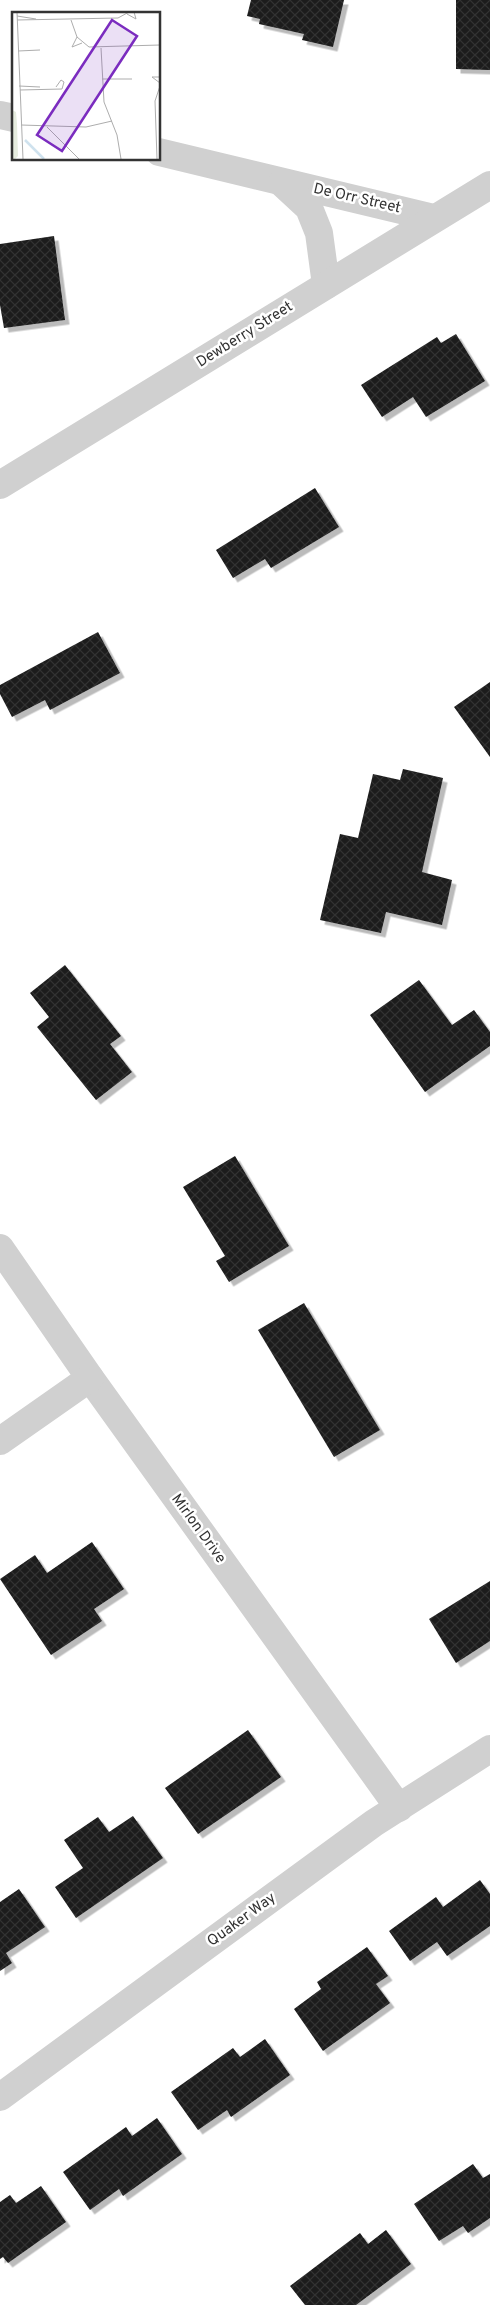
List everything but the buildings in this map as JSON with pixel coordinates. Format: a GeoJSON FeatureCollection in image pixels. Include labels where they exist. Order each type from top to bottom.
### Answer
{"type":"FeatureCollection","features":[{"type":"Feature","properties":{"kind":"street","name":"De Orr Street"},"geometry":{"type":"LineString","coordinates":[[160,152],[434,218]]}},
{"type":"Feature","properties":{"kind":"street","name":"De Orr Street"},"geometry":{"type":"LineString","coordinates":[[279,181],[309,208],[319,233],[326,285]]}},
{"type":"Feature","properties":{"kind":"street","name":"Dewberry Street"},"geometry":{"type":"LineString","coordinates":[[0,485],[490,185]]}},
{"type":"Feature","properties":{"kind":"street","name":"Mirlon Drive"},"geometry":{"type":"LineString","coordinates":[[0,1248],[90,1378],[399,1808]]}},
{"type":"Feature","properties":{"kind":"street"},"geometry":{"type":"LineString","coordinates":[[0,1441],[90,1378]]}},
{"type":"Feature","properties":{"kind":"street","name":"Quaker Way"},"geometry":{"type":"LineString","coordinates":[[0,2098],[374,1823],[490,1749]]}}]}
